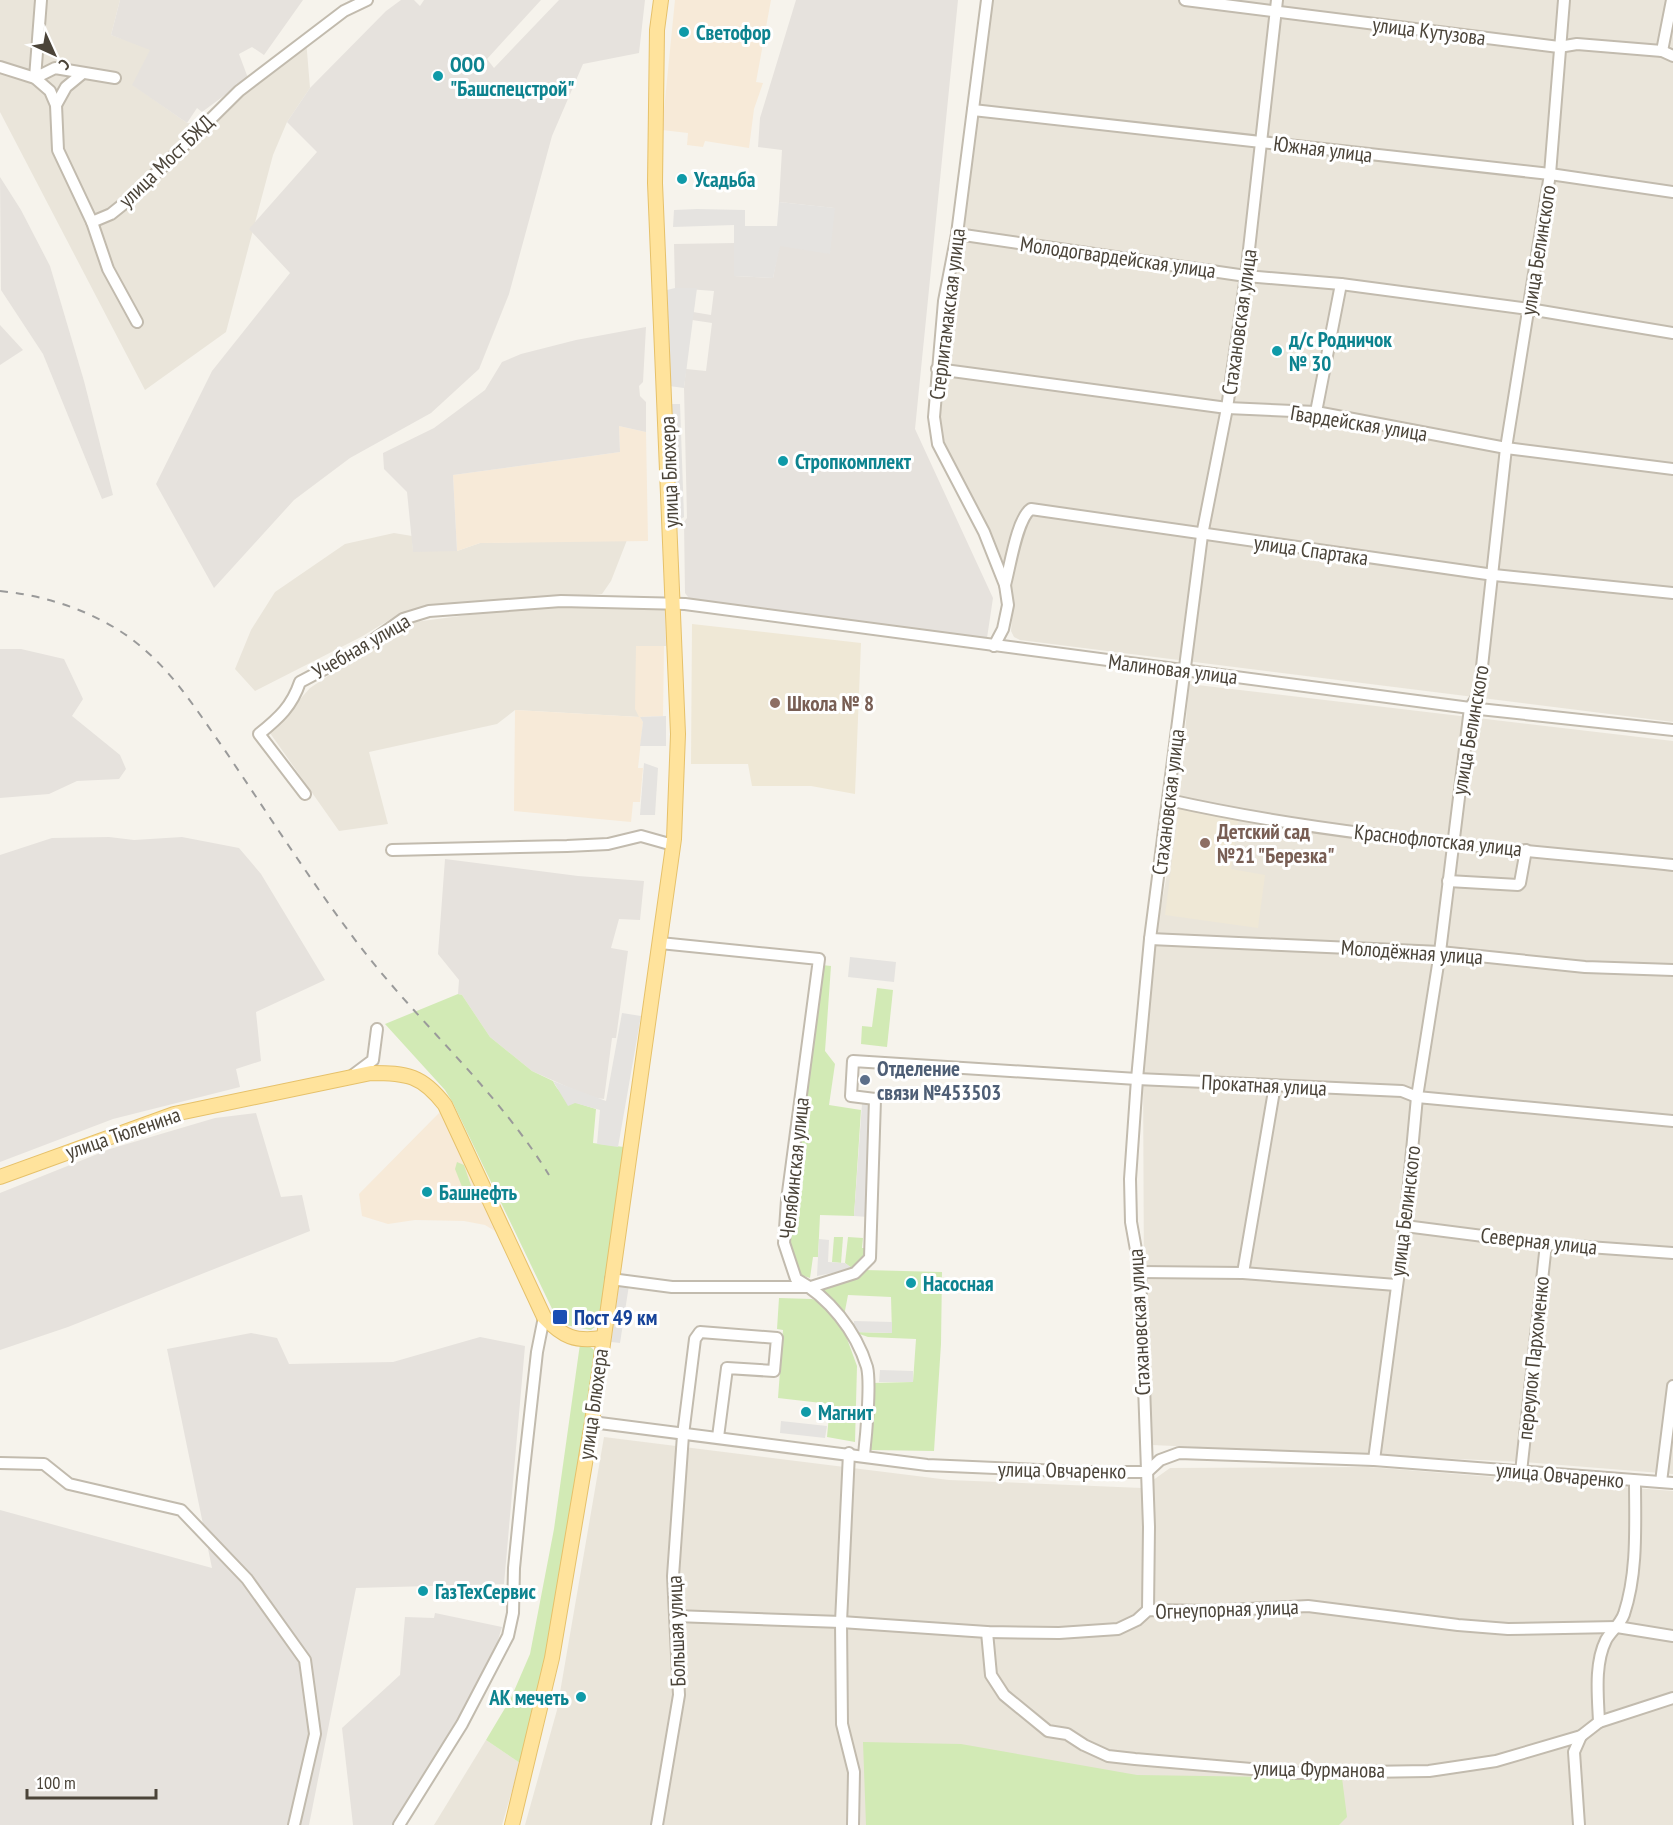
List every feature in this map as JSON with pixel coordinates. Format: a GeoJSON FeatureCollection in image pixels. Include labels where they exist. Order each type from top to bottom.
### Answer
{"type":"FeatureCollection","features":[{"type":"Feature","properties":{"kind":"main road","name":"улица Блюхера"},"geometry":{"type":"LineString","coordinates":[[512,1825],[552,1658],[592,1422],[673,845],[678,734],[656,183],[657,30],[661,0]]}},
{"type":"Feature","properties":{"kind":"main road","name":"улица Тюленина"},"geometry":{"type":"LineString","coordinates":[[0,1177],[174,1114],[371,1073],[403,1074],[425,1082],[451,1115],[544,1317]]}},
{"type":"Feature","properties":{"kind":"main road"},"geometry":{"type":"LineString","coordinates":[[544,1317],[560,1334],[569,1338],[602,1338]]}},
{"type":"Feature","properties":{"kind":"street"},"geometry":{"type":"LineString","coordinates":[[35,78],[41,0]]}},
{"type":"Feature","properties":{"kind":"street","name":"улица Мост БЖД"},"geometry":{"type":"LineString","coordinates":[[92,222],[111,214],[131,198],[239,91],[344,11],[367,0]]}},
{"type":"Feature","properties":{"kind":"street","name":"Стерлитамакская улица"},"geometry":{"type":"LineString","coordinates":[[987,0],[957,234],[944,301],[934,417],[938,444],[984,532],[1005,585],[1008,605],[1003,629],[994,646]]}},
{"type":"Feature","properties":{"kind":"street","name":"улица Кутузова"},"geometry":{"type":"LineString","coordinates":[[1185,0],[1276,6],[1559,47],[1577,44],[1662,51],[1673,56]]}},
{"type":"Feature","properties":{"kind":"street","name":"улица Белинского"},"geometry":{"type":"LineString","coordinates":[[1374,1460],[1405,1227],[1417,1097],[1440,952],[1470,708],[1479,694],[1494,575],[1506,448],[1550,174],[1564,0]]}},
{"type":"Feature","properties":{"kind":"street"},"geometry":{"type":"LineString","coordinates":[[1662,51],[1672,0]]}},
{"type":"Feature","properties":{"kind":"street","name":"Стахановская улица"},"geometry":{"type":"LineString","coordinates":[[1148,1610],[1149,1527],[1140,1272],[1131,1222],[1130,1190],[1137,1079],[1150,939],[1202,535],[1227,408],[1246,276],[1276,6]]}},
{"type":"Feature","properties":{"kind":"street"},"geometry":{"type":"LineString","coordinates":[[0,67],[35,78],[50,90],[56,105],[58,150],[92,222],[108,269],[137,322]]}},
{"type":"Feature","properties":{"kind":"street"},"geometry":{"type":"LineString","coordinates":[[35,78],[55,68],[115,78]]}},
{"type":"Feature","properties":{"kind":"street"},"geometry":{"type":"LineString","coordinates":[[56,105],[66,87],[83,73]]}},
{"type":"Feature","properties":{"kind":"street","name":"Южная улица"},"geometry":{"type":"LineString","coordinates":[[973,110],[1550,174],[1673,192]]}},
{"type":"Feature","properties":{"kind":"street","name":"Молодогвардейская улица"},"geometry":{"type":"LineString","coordinates":[[957,234],[1246,276],[1341,284],[1529,309],[1673,333]]}},
{"type":"Feature","properties":{"kind":"street"},"geometry":{"type":"LineString","coordinates":[[1316,412],[1341,284]]}},
{"type":"Feature","properties":{"kind":"street","name":"Гвардейская улица"},"geometry":{"type":"LineString","coordinates":[[937,369],[1227,408],[1316,412],[1506,448],[1673,469]]}},
{"type":"Feature","properties":{"kind":"street","name":"улица Спартака"},"geometry":{"type":"LineString","coordinates":[[1005,585],[1020,526],[1031,509],[1494,575],[1673,593]]}},
{"type":"Feature","properties":{"kind":"street","name":"Учебная улица"},"geometry":{"type":"LineString","coordinates":[[304,794],[260,734],[286,711],[300,682],[355,653],[403,619],[429,611],[561,601],[674,604]]}},
{"type":"Feature","properties":{"kind":"street","name":"Малиновая улица"},"geometry":{"type":"LineString","coordinates":[[674,604],[1470,708],[1673,730]]}},
{"type":"Feature","properties":{"kind":"street","name":"Краснофлотская улица"},"geometry":{"type":"LineString","coordinates":[[1169,800],[1251,818],[1452,844],[1673,865]]}},
{"type":"Feature","properties":{"kind":"street"},"geometry":{"type":"LineString","coordinates":[[392,850],[608,844],[641,836],[673,845]]}},
{"type":"Feature","properties":{"kind":"street"},"geometry":{"type":"LineString","coordinates":[[1448,881],[1518,885],[1526,850]]}},
{"type":"Feature","properties":{"kind":"street","name":"Молодёжная улица"},"geometry":{"type":"LineString","coordinates":[[1150,939],[1440,952],[1585,967],[1673,970]]}},
{"type":"Feature","properties":{"kind":"street","name":"Челябинская улица"},"geometry":{"type":"LineString","coordinates":[[660,943],[819,959],[787,1200],[784,1243],[796,1279],[811,1287],[845,1321],[867,1369],[864,1455]]}},
{"type":"Feature","properties":{"kind":"street"},"geometry":{"type":"LineString","coordinates":[[348,1078],[373,1060],[377,1029]]}},
{"type":"Feature","properties":{"kind":"street","name":"Прокатная улица"},"geometry":{"type":"LineString","coordinates":[[811,1287],[855,1274],[870,1258],[875,1099],[851,1096],[853,1061],[1137,1079],[1402,1091],[1417,1097],[1673,1121]]}},
{"type":"Feature","properties":{"kind":"street"},"geometry":{"type":"LineString","coordinates":[[1243,1272],[1275,1085]]}},
{"type":"Feature","properties":{"kind":"street","name":"Северная улица"},"geometry":{"type":"LineString","coordinates":[[1405,1227],[1546,1244],[1673,1253]]}},
{"type":"Feature","properties":{"kind":"street","name":"переулок Пархоменко"},"geometry":{"type":"LineString","coordinates":[[1521,1472],[1546,1244]]}},
{"type":"Feature","properties":{"kind":"street"},"geometry":{"type":"LineString","coordinates":[[1140,1272],[1243,1272],[1396,1285]]}},
{"type":"Feature","properties":{"kind":"street"},"geometry":{"type":"LineString","coordinates":[[611,1279],[672,1287],[811,1287]]}},
{"type":"Feature","properties":{"kind":"street"},"geometry":{"type":"LineString","coordinates":[[399,1825],[462,1724],[508,1636],[513,1613],[514,1568],[523,1478],[544,1317]]}},
{"type":"Feature","properties":{"kind":"street","name":"Большая улица"},"geometry":{"type":"LineString","coordinates":[[657,1825],[679,1695],[680,1677],[674,1649],[673,1576],[683,1435],[695,1339],[700,1332],[777,1338],[774,1371],[727,1368],[718,1437]]}},
{"type":"Feature","properties":{"kind":"street"},"geometry":{"type":"LineString","coordinates":[[1661,1482],[1673,1386]]}},
{"type":"Feature","properties":{"kind":"street","name":"улица Овчаренко"},"geometry":{"type":"LineString","coordinates":[[592,1422],[937,1466],[1082,1473],[1147,1472],[1160,1460],[1179,1453],[1374,1460],[1673,1483]]}},
{"type":"Feature","properties":{"kind":"street"},"geometry":{"type":"LineString","coordinates":[[849,1453],[841,1622],[842,1724],[854,1772],[853,1825]]}},
{"type":"Feature","properties":{"kind":"street"},"geometry":{"type":"LineString","coordinates":[[0,1463],[44,1464],[69,1484],[182,1510],[248,1579],[305,1660],[315,1734],[294,1825]]}},
{"type":"Feature","properties":{"kind":"street"},"geometry":{"type":"LineString","coordinates":[[1599,1722],[1598,1682],[1603,1651],[1606,1640],[1624,1615],[1629,1592],[1635,1530],[1635,1481]]}},
{"type":"Feature","properties":{"kind":"street","name":"Огнеупорная улица"},"geometry":{"type":"LineString","coordinates":[[675,1616],[841,1622],[987,1632],[1059,1633],[1118,1629],[1137,1620],[1148,1610],[1208,1611],[1308,1606],[1508,1629],[1617,1627],[1673,1636]]}},
{"type":"Feature","properties":{"kind":"street","name":"улица Фурманова"},"geometry":{"type":"LineString","coordinates":[[987,1632],[991,1675],[1004,1695],[1048,1731],[1067,1734],[1108,1756],[1297,1773],[1429,1771],[1496,1761],[1581,1736],[1599,1722],[1673,1698]]}},
{"type":"Feature","properties":{"kind":"street"},"geometry":{"type":"LineString","coordinates":[[1579,1825],[1574,1752],[1581,1736]]}},
{"type":"Feature","properties":{"kind":"shaded area"},"geometry":{"type":"Polygon","coordinates":[[[0,0],[120,0],[111,35],[151,49],[133,85],[187,123],[204,124],[306,39],[310,88],[287,122],[273,155],[226,332],[145,390],[0,112],[0,0]]]}},
{"type":"Feature","properties":{"kind":"shaded area"},"geometry":{"type":"Polygon","coordinates":[[[120,0],[303,0],[264,55],[252,47],[239,54],[248,78],[202,112],[197,108],[187,123],[132,85],[150,50],[111,35],[120,0]]]}},
{"type":"Feature","properties":{"kind":"shaded area"},"geometry":{"type":"Polygon","coordinates":[[[401,0],[414,0],[420,6],[424,0],[541,0],[487,59],[494,68],[559,0],[645,0],[639,53],[583,64],[552,136],[509,294],[479,369],[431,413],[350,458],[294,500],[214,588],[156,484],[212,371],[290,273],[249,229],[317,152],[287,122],[310,88],[386,11],[401,0]]]}},
{"type":"Feature","properties":{"kind":"shaded area"},"geometry":{"type":"Polygon","coordinates":[[[675,0],[771,0],[756,82],[763,83],[754,109],[749,148],[705,141],[703,147],[687,145],[688,133],[662,130],[675,0]]]}},
{"type":"Feature","properties":{"kind":"shaded area"},"geometry":{"type":"Polygon","coordinates":[[[796,0],[958,0],[915,429],[993,598],[987,638],[691,601],[685,593],[684,522],[687,518],[684,388],[686,369],[706,371],[712,323],[692,320],[693,312],[711,315],[714,291],[675,288],[674,244],[735,243],[734,276],[773,278],[779,246],[834,208],[779,202],[782,150],[758,147],[760,118],[796,0]]]}},
{"type":"Feature","properties":{"kind":"shaded area"},"geometry":{"type":"Polygon","coordinates":[[[987,0],[1673,0],[1673,722],[1020,640],[1014,637],[1011,631],[1013,606],[1006,579],[933,428],[987,0]]]}},
{"type":"Feature","properties":{"kind":"shaded area"},"geometry":{"type":"Polygon","coordinates":[[[0,177],[21,210],[50,266],[84,381],[113,495],[102,499],[43,354],[1,290],[0,177]]]}},
{"type":"Feature","properties":{"kind":"shaded area"},"geometry":{"type":"Polygon","coordinates":[[[779,202],[835,208],[830,254],[780,246],[773,278],[734,276],[734,225],[673,227],[674,210],[697,209],[745,210],[745,226],[777,226],[779,202]]]}},
{"type":"Feature","properties":{"kind":"shaded area"},"geometry":{"type":"Polygon","coordinates":[[[697,288],[684,388],[669,386],[667,290],[697,288]]]}},
{"type":"Feature","properties":{"kind":"shaded area"},"geometry":{"type":"Polygon","coordinates":[[[0,325],[23,350],[0,365],[0,325]]]}},
{"type":"Feature","properties":{"kind":"shaded area"},"geometry":{"type":"Polygon","coordinates":[[[646,327],[643,382],[639,386],[640,396],[646,402],[646,432],[619,426],[620,452],[453,475],[457,551],[413,552],[407,492],[384,469],[383,453],[434,428],[485,390],[502,362],[521,354],[576,340],[646,327]]]}},
{"type":"Feature","properties":{"kind":"shaded area"},"geometry":{"type":"Polygon","coordinates":[[[670,404],[680,404],[684,517],[674,523],[670,404]]]}},
{"type":"Feature","properties":{"kind":"shaded area"},"geometry":{"type":"Polygon","coordinates":[[[619,426],[646,432],[648,541],[480,543],[457,551],[453,475],[620,452],[619,426]]]}},
{"type":"Feature","properties":{"kind":"shaded area"},"geometry":{"type":"Polygon","coordinates":[[[394,533],[412,536],[413,551],[457,551],[480,543],[627,540],[611,581],[602,594],[418,608],[394,617],[361,637],[255,691],[235,669],[251,630],[275,592],[345,544],[394,533]]]}},
{"type":"Feature","properties":{"kind":"shaded area"},"geometry":{"type":"Polygon","coordinates":[[[665,603],[666,646],[636,646],[640,717],[515,710],[497,724],[369,752],[388,824],[339,831],[270,733],[310,688],[407,623],[506,610],[665,603]]]}},
{"type":"Feature","properties":{"kind":"shaded area","name":"Школа № 8"},"geometry":{"type":"Polygon","coordinates":[[[692,624],[861,643],[855,794],[811,786],[752,786],[748,764],[691,764],[692,624]]]}},
{"type":"Feature","properties":{"kind":"shaded area"},"geometry":{"type":"Polygon","coordinates":[[[636,646],[664,646],[663,716],[640,717],[643,722],[638,768],[643,768],[640,802],[633,802],[631,822],[514,811],[515,710],[639,717],[635,709],[636,646]]]}},
{"type":"Feature","properties":{"kind":"shaded area"},"geometry":{"type":"Polygon","coordinates":[[[0,649],[21,649],[64,659],[83,699],[72,716],[120,755],[126,769],[119,779],[77,781],[49,794],[0,798],[0,649]]]}},
{"type":"Feature","properties":{"kind":"shaded area"},"geometry":{"type":"Polygon","coordinates":[[[1189,684],[1673,741],[1673,1474],[1524,1462],[1152,1445],[1144,1288],[1143,1062],[1154,945],[1179,808],[1189,684]]]}},
{"type":"Feature","properties":{"kind":"shaded area"},"geometry":{"type":"Polygon","coordinates":[[[666,716],[666,746],[640,746],[643,722],[640,717],[666,716]]]}},
{"type":"Feature","properties":{"kind":"shaded area"},"geometry":{"type":"Polygon","coordinates":[[[644,763],[658,768],[655,815],[640,815],[644,763]]]}},
{"type":"Feature","properties":{"kind":"shaded area","name":"Детский сад №21 \"Березка\""},"geometry":{"type":"Polygon","coordinates":[[[1179,808],[1239,817],[1231,869],[1265,875],[1258,928],[1165,915],[1179,808]]]}},
{"type":"Feature","properties":{"kind":"shaded area"},"geometry":{"type":"Polygon","coordinates":[[[109,837],[134,840],[182,837],[239,848],[261,874],[325,980],[256,1012],[261,1061],[236,1069],[240,1087],[113,1119],[0,1162],[0,855],[52,838],[109,837]]]}},
{"type":"Feature","properties":{"kind":"shaded area"},"geometry":{"type":"Polygon","coordinates":[[[445,859],[578,876],[644,881],[640,920],[619,919],[611,948],[628,951],[616,1038],[612,1038],[604,1099],[590,1097],[532,1071],[490,1037],[462,995],[458,994],[459,980],[438,954],[445,859]]]}},
{"type":"Feature","properties":{"kind":"shaded area"},"geometry":{"type":"Polygon","coordinates":[[[850,957],[896,962],[894,982],[848,977],[850,957]]]}},
{"type":"Feature","properties":{"kind":"shaded area"},"geometry":{"type":"Polygon","coordinates":[[[622,1013],[641,1016],[618,1147],[597,1144],[600,1110],[575,1103],[568,1106],[553,1081],[606,1101],[622,1013]]]}},
{"type":"Feature","properties":{"kind":"shaded area"},"geometry":{"type":"Polygon","coordinates":[[[862,1104],[872,1104],[868,1217],[854,1216],[862,1104]]]}},
{"type":"Feature","properties":{"kind":"shaded area"},"geometry":{"type":"Polygon","coordinates":[[[440,1112],[500,1234],[485,1225],[464,1221],[415,1220],[388,1224],[362,1216],[359,1194],[440,1112]]]}},
{"type":"Feature","properties":{"kind":"shaded area"},"geometry":{"type":"Polygon","coordinates":[[[256,1113],[281,1197],[302,1195],[310,1231],[68,1327],[0,1350],[0,1193],[110,1149],[215,1118],[256,1113]]]}},
{"type":"Feature","properties":{"kind":"shaded area"},"geometry":{"type":"Polygon","coordinates":[[[819,1239],[829,1240],[828,1262],[845,1263],[853,1269],[817,1276],[819,1239]]]}},
{"type":"Feature","properties":{"kind":"shaded area"},"geometry":{"type":"Polygon","coordinates":[[[619,1284],[629,1285],[620,1343],[611,1342],[619,1284]]]}},
{"type":"Feature","properties":{"kind":"shaded area"},"geometry":{"type":"Polygon","coordinates":[[[854,1321],[892,1322],[892,1333],[854,1332],[854,1321]]]}},
{"type":"Feature","properties":{"kind":"shaded area"},"geometry":{"type":"Polygon","coordinates":[[[251,1333],[277,1338],[289,1364],[393,1362],[480,1337],[525,1346],[504,1584],[356,1588],[309,1825],[0,1825],[0,1510],[212,1568],[167,1349],[251,1333]]]}},
{"type":"Feature","properties":{"kind":"shaded area"},"geometry":{"type":"Polygon","coordinates":[[[880,1370],[913,1371],[913,1382],[879,1382],[880,1370]]]}},
{"type":"Feature","properties":{"kind":"shaded area"},"geometry":{"type":"Polygon","coordinates":[[[781,1421],[827,1426],[825,1438],[780,1433],[781,1421]]]}},
{"type":"Feature","properties":{"kind":"shaded area"},"geometry":{"type":"Polygon","coordinates":[[[604,1437],[949,1480],[1142,1488],[1170,1468],[1368,1467],[1673,1491],[1673,1825],[525,1825],[557,1710],[604,1437]]]}},
{"type":"Feature","properties":{"kind":"shaded area"},"geometry":{"type":"Polygon","coordinates":[[[435,1613],[502,1627],[491,1663],[393,1825],[353,1825],[342,1728],[400,1675],[405,1617],[434,1618],[435,1613]]]}},
{"type":"Feature","properties":{"kind":"shaded area"},"geometry":{"type":"Polygon","coordinates":[[[486,1740],[520,1763],[502,1825],[434,1825],[486,1740]]]}},
{"type":"Feature","properties":{"kind":"green space"},"geometry":{"type":"Polygon","coordinates":[[[822,965],[831,966],[825,1051],[835,1064],[829,1105],[861,1110],[854,1216],[820,1215],[818,1257],[813,1257],[810,1278],[797,1274],[786,1241],[822,965]]]}},
{"type":"Feature","properties":{"kind":"green space"},"geometry":{"type":"Polygon","coordinates":[[[877,988],[893,990],[887,1047],[861,1044],[862,1026],[872,1027],[877,988]]]}},
{"type":"Feature","properties":{"kind":"green space"},"geometry":{"type":"Polygon","coordinates":[[[458,994],[462,995],[490,1037],[532,1071],[553,1081],[566,1096],[577,1103],[596,1109],[593,1143],[624,1147],[600,1323],[591,1330],[566,1325],[556,1317],[453,1103],[445,1090],[385,1024],[458,994]]]}},
{"type":"Feature","properties":{"kind":"green space"},"geometry":{"type":"Polygon","coordinates":[[[457,1162],[464,1165],[476,1200],[472,1202],[466,1197],[455,1169],[457,1162]]]}},
{"type":"Feature","properties":{"kind":"green space"},"geometry":{"type":"Polygon","coordinates":[[[834,1237],[843,1237],[841,1263],[832,1262],[834,1237]]]}},
{"type":"Feature","properties":{"kind":"green space"},"geometry":{"type":"Polygon","coordinates":[[[848,1237],[863,1238],[862,1248],[867,1248],[861,1262],[853,1269],[845,1263],[848,1237]]]}},
{"type":"Feature","properties":{"kind":"green space"},"geometry":{"type":"Polygon","coordinates":[[[865,1270],[942,1272],[941,1344],[934,1451],[870,1450],[872,1383],[913,1382],[916,1339],[868,1337],[854,1332],[892,1333],[891,1297],[848,1295],[844,1316],[822,1293],[822,1288],[865,1270]]]}},
{"type":"Feature","properties":{"kind":"green space"},"geometry":{"type":"Polygon","coordinates":[[[779,1298],[812,1299],[823,1304],[842,1325],[857,1366],[855,1442],[827,1437],[830,1404],[778,1398],[783,1330],[777,1329],[779,1298]]]}},
{"type":"Feature","properties":{"kind":"green space"},"geometry":{"type":"Polygon","coordinates":[[[580,1344],[588,1345],[594,1350],[593,1372],[545,1666],[520,1763],[486,1740],[511,1698],[530,1654],[554,1529],[580,1344]]]}},
{"type":"Feature","properties":{"kind":"green space"},"geometry":{"type":"Polygon","coordinates":[[[863,1742],[961,1744],[1137,1775],[1342,1778],[1347,1817],[1339,1825],[866,1825],[863,1742]]]}},
{"type":"Feature","properties":{"kind":"railway"},"geometry":{"type":"LineString","coordinates":[[0,591],[39,597],[95,617],[130,638],[157,661],[197,710],[350,933],[399,994],[503,1111],[549,1175]]}},
{"type":"Feature","properties":{"kind":"place","name":"Светофор"},"geometry":{"type":"Point","coordinates":[684,32]}},
{"type":"Feature","properties":{"kind":"place","name":"ООО \"Башспецстрой\""},"geometry":{"type":"Point","coordinates":[438,76]}},
{"type":"Feature","properties":{"kind":"place","name":"Усадьба"},"geometry":{"type":"Point","coordinates":[682,179]}},
{"type":"Feature","properties":{"kind":"place","name":"д/с Родничок № 30"},"geometry":{"type":"Point","coordinates":[1277,351]}},
{"type":"Feature","properties":{"kind":"place","name":"Стропкомплект"},"geometry":{"type":"Point","coordinates":[783,461]}},
{"type":"Feature","properties":{"kind":"place","name":"Школа № 8"},"geometry":{"type":"Point","coordinates":[775,703]}},
{"type":"Feature","properties":{"kind":"place","name":"Детский сад №21 \"Березка\""},"geometry":{"type":"Point","coordinates":[1205,843]}},
{"type":"Feature","properties":{"kind":"place","name":"Отделение связи №453503"},"geometry":{"type":"Point","coordinates":[865,1080]}},
{"type":"Feature","properties":{"kind":"place","name":"Башнефть"},"geometry":{"type":"Point","coordinates":[427,1192]}},
{"type":"Feature","properties":{"kind":"place","name":"Насосная"},"geometry":{"type":"Point","coordinates":[911,1283]}},
{"type":"Feature","properties":{"kind":"place","name":"Пост 49 км"},"geometry":{"type":"Point","coordinates":[560,1317]}},
{"type":"Feature","properties":{"kind":"place","name":"Магнит"},"geometry":{"type":"Point","coordinates":[806,1412]}},
{"type":"Feature","properties":{"kind":"place","name":"ГазТехСервис"},"geometry":{"type":"Point","coordinates":[423,1591]}},
{"type":"Feature","properties":{"kind":"place","name":"АК мечеть"},"geometry":{"type":"Point","coordinates":[581,1697]}}]}
